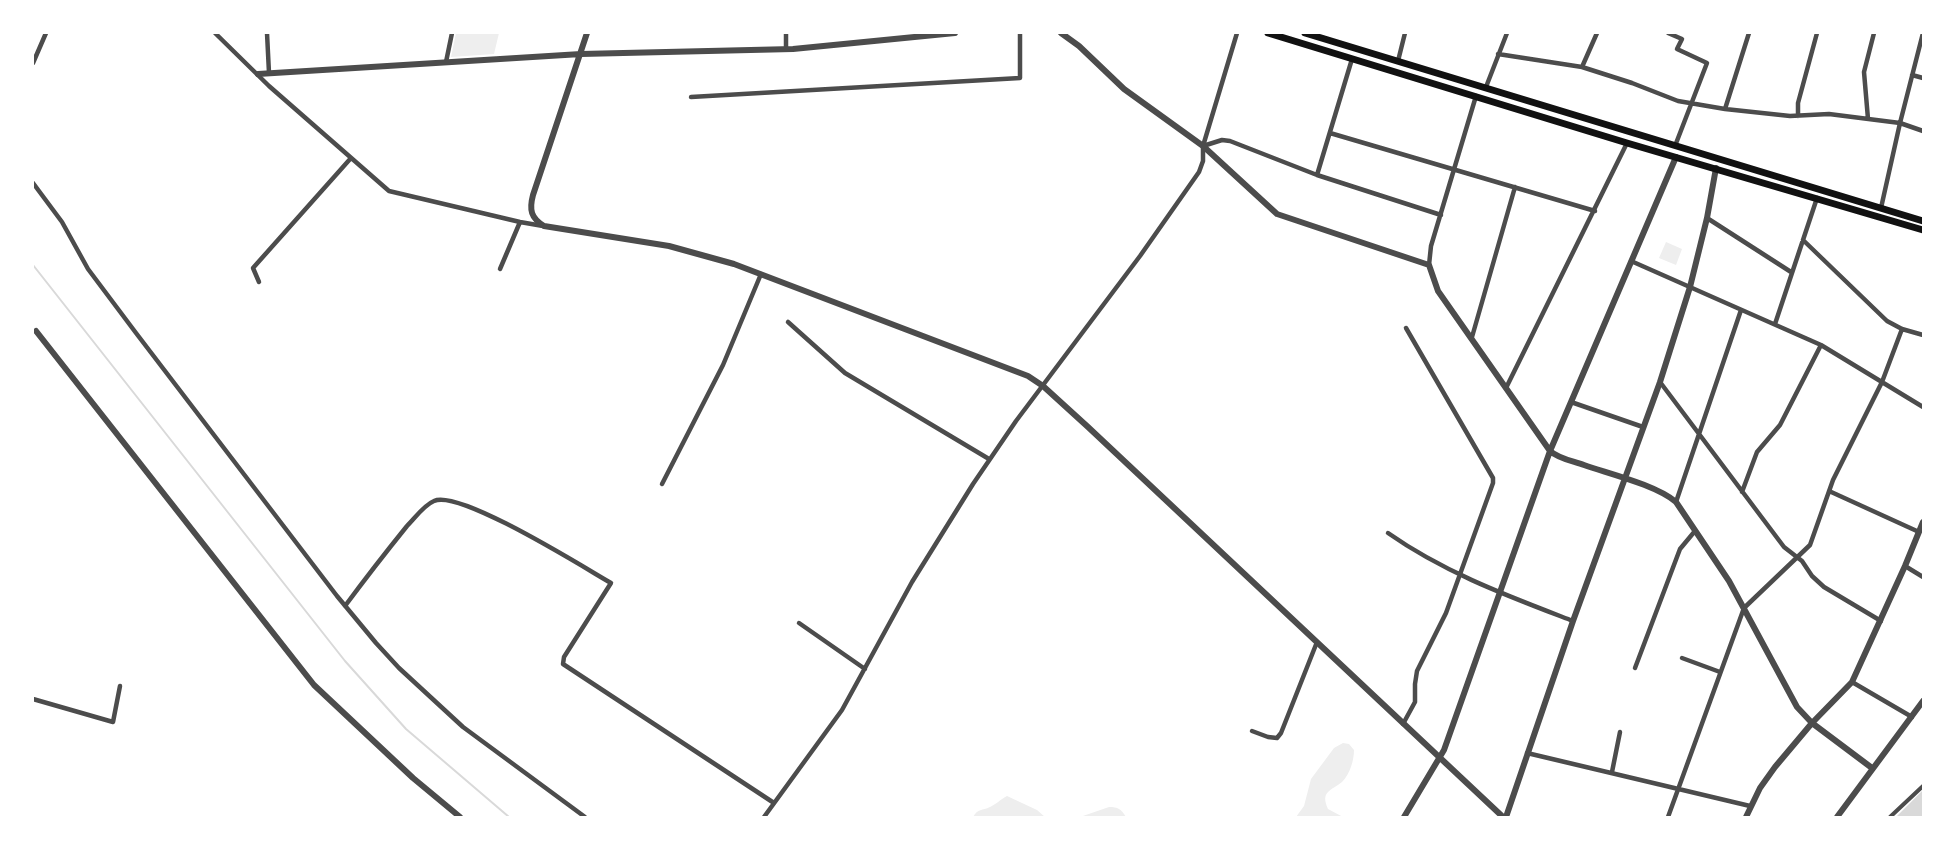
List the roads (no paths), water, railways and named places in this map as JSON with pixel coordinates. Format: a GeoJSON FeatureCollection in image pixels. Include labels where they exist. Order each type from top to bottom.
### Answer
{"type":"FeatureCollection","features":[{"type":"Feature","properties":{"kind":"main road"},"geometry":{"type":"LineString","coordinates":[[1268,33],[1627,143],[1923,230]]}},
{"type":"Feature","properties":{"kind":"main road"},"geometry":{"type":"LineString","coordinates":[[1305,33],[1923,221]]}},
{"type":"Feature","properties":{"kind":"street"},"geometry":{"type":"LineString","coordinates":[[33,63],[46,33]]}},
{"type":"Feature","properties":{"kind":"street"},"geometry":{"type":"LineString","coordinates":[[215,33],[383,187],[394,193],[520,222],[679,248],[711,256],[1020,372],[1043,386],[1440,759],[1505,817],[1660,382],[1690,286],[1707,218],[1716,168]]}},
{"type":"Feature","properties":{"kind":"street"},"geometry":{"type":"LineString","coordinates":[[267,33],[269,73]]}},
{"type":"Feature","properties":{"kind":"street"},"geometry":{"type":"LineString","coordinates":[[446,63],[452,33]]}},
{"type":"Feature","properties":{"kind":"street"},"geometry":{"type":"LineString","coordinates":[[544,226],[533,218],[530,204],[587,33]]}},
{"type":"Feature","properties":{"kind":"street"},"geometry":{"type":"LineString","coordinates":[[786,33],[786,49]]}},
{"type":"Feature","properties":{"kind":"street"},"geometry":{"type":"LineString","coordinates":[[258,74],[581,54],[786,49],[956,33]]}},
{"type":"Feature","properties":{"kind":"street"},"geometry":{"type":"LineString","coordinates":[[692,97],[1020,78],[1020,33]]}},
{"type":"Feature","properties":{"kind":"street"},"geometry":{"type":"LineString","coordinates":[[1061,33],[1079,46],[1124,89],[1203,147],[1282,218],[1428,265]]}},
{"type":"Feature","properties":{"kind":"street"},"geometry":{"type":"LineString","coordinates":[[764,817],[831,727],[912,582],[989,459],[1151,241],[1199,172],[1203,161],[1203,147],[1237,33]]}},
{"type":"Feature","properties":{"kind":"street"},"geometry":{"type":"LineString","coordinates":[[1398,61],[1405,33]]}},
{"type":"Feature","properties":{"kind":"street"},"geometry":{"type":"LineString","coordinates":[[1485,87],[1507,33]]}},
{"type":"Feature","properties":{"kind":"street"},"geometry":{"type":"LineString","coordinates":[[1582,67],[1597,33]]}},
{"type":"Feature","properties":{"kind":"street"},"geometry":{"type":"LineString","coordinates":[[1668,33],[1682,39],[1677,50],[1707,63],[1675,146]]}},
{"type":"Feature","properties":{"kind":"street"},"geometry":{"type":"LineString","coordinates":[[1725,109],[1749,33]]}},
{"type":"Feature","properties":{"kind":"street"},"geometry":{"type":"LineString","coordinates":[[1798,116],[1798,103],[1817,33]]}},
{"type":"Feature","properties":{"kind":"street"},"geometry":{"type":"LineString","coordinates":[[1868,119],[1864,72],[1874,33]]}},
{"type":"Feature","properties":{"kind":"street"},"geometry":{"type":"LineString","coordinates":[[1881,208],[1923,33]]}},
{"type":"Feature","properties":{"kind":"street"},"geometry":{"type":"LineString","coordinates":[[1498,54],[1582,67],[1691,104],[1798,116],[1829,114],[1900,123],[1923,131]]}},
{"type":"Feature","properties":{"kind":"street"},"geometry":{"type":"LineString","coordinates":[[1317,175],[1352,59]]}},
{"type":"Feature","properties":{"kind":"street"},"geometry":{"type":"LineString","coordinates":[[1912,75],[1923,78]]}},
{"type":"Feature","properties":{"kind":"street"},"geometry":{"type":"LineString","coordinates":[[1476,96],[1429,257],[1428,265],[1438,291],[1550,451],[1563,458],[1624,478],[1668,496],[1676,502],[1729,581],[1791,700],[1812,723],[1872,768]]}},
{"type":"Feature","properties":{"kind":"street"},"geometry":{"type":"LineString","coordinates":[[1330,133],[1595,211]]}},
{"type":"Feature","properties":{"kind":"street"},"geometry":{"type":"LineString","coordinates":[[1203,147],[1222,140],[1230,141],[1317,175],[1441,215]]}},
{"type":"Feature","properties":{"kind":"street"},"geometry":{"type":"LineString","coordinates":[[1506,388],[1627,143]]}},
{"type":"Feature","properties":{"kind":"street"},"geometry":{"type":"LineString","coordinates":[[1404,817],[1440,759],[1448,741],[1550,451],[1677,157]]}},
{"type":"Feature","properties":{"kind":"street"},"geometry":{"type":"LineString","coordinates":[[259,282],[254,268],[351,158]]}},
{"type":"Feature","properties":{"kind":"street"},"geometry":{"type":"LineString","coordinates":[[33,183],[35,190],[62,222],[88,269],[345,606],[399,668],[463,727],[585,817]]}},
{"type":"Feature","properties":{"kind":"street"},"geometry":{"type":"LineString","coordinates":[[1472,338],[1515,187]]}},
{"type":"Feature","properties":{"kind":"street"},"geometry":{"type":"LineString","coordinates":[[1775,324],[1817,198]]}},
{"type":"Feature","properties":{"kind":"street"},"geometry":{"type":"LineString","coordinates":[[1707,218],[1791,272]]}},
{"type":"Feature","properties":{"kind":"street"},"geometry":{"type":"LineString","coordinates":[[500,269],[520,222]]}},
{"type":"Feature","properties":{"kind":"street"},"geometry":{"type":"LineString","coordinates":[[1803,240],[1887,321],[1902,329],[1923,335]]}},
{"type":"Feature","properties":{"kind":"street"},"geometry":{"type":"LineString","coordinates":[[1631,261],[1821,345],[1923,407]]}},
{"type":"Feature","properties":{"kind":"street"},"geometry":{"type":"LineString","coordinates":[[662,484],[723,365],[761,274]]}},
{"type":"Feature","properties":{"kind":"street"},"geometry":{"type":"LineString","coordinates":[[1676,502],[1741,310]]}},
{"type":"Feature","properties":{"kind":"street"},"geometry":{"type":"LineString","coordinates":[[788,322],[845,373],[989,459]]}},
{"type":"Feature","properties":{"kind":"street"},"geometry":{"type":"LineString","coordinates":[[1403,724],[1415,702],[1417,671],[1441,625],[1493,483],[1493,478],[1406,328]]}},
{"type":"Feature","properties":{"kind":"street"},"geometry":{"type":"LineString","coordinates":[[1668,817],[1744,608],[1807,549],[1829,491],[1882,382],[1902,329]]}},
{"type":"Feature","properties":{"kind":"street"},"geometry":{"type":"LineString","coordinates":[[35,332],[314,685],[413,778],[460,817]]}},
{"type":"Feature","properties":{"kind":"street"},"geometry":{"type":"LineString","coordinates":[[1742,492],[1757,452],[1780,424],[1821,345]]}},
{"type":"Feature","properties":{"kind":"street"},"geometry":{"type":"LineString","coordinates":[[1660,382],[1779,541],[1798,557],[1812,576],[1824,587],[1881,621]]}},
{"type":"Feature","properties":{"kind":"street"},"geometry":{"type":"LineString","coordinates":[[1571,402],[1643,427]]}},
{"type":"Feature","properties":{"kind":"street"},"geometry":{"type":"LineString","coordinates":[[1829,491],[1919,532]]}},
{"type":"Feature","properties":{"kind":"street"},"geometry":{"type":"LineString","coordinates":[[345,606],[380,559],[416,516],[431,502],[451,500],[492,516],[610,584],[564,657],[563,664],[774,803]]}},
{"type":"Feature","properties":{"kind":"street"},"geometry":{"type":"LineString","coordinates":[[1746,817],[1750,806],[1775,767],[1812,723],[1852,682],[1923,522]]}},
{"type":"Feature","properties":{"kind":"street"},"geometry":{"type":"LineString","coordinates":[[1635,668],[1680,549],[1695,531]]}},
{"type":"Feature","properties":{"kind":"street"},"geometry":{"type":"LineString","coordinates":[[1388,533],[1429,560],[1460,576],[1573,621]]}},
{"type":"Feature","properties":{"kind":"street"},"geometry":{"type":"LineString","coordinates":[[1905,566],[1923,578]]}},
{"type":"Feature","properties":{"kind":"street"},"geometry":{"type":"LineString","coordinates":[[799,623],[865,669]]}},
{"type":"Feature","properties":{"kind":"street"},"geometry":{"type":"LineString","coordinates":[[1252,730],[1273,738],[1277,738],[1281,733],[1317,642]]}},
{"type":"Feature","properties":{"kind":"street"},"geometry":{"type":"LineString","coordinates":[[1682,658],[1720,672]]}},
{"type":"Feature","properties":{"kind":"street"},"geometry":{"type":"LineString","coordinates":[[1852,682],[1912,717]]}},
{"type":"Feature","properties":{"kind":"street"},"geometry":{"type":"LineString","coordinates":[[33,699],[113,722],[120,686]]}},
{"type":"Feature","properties":{"kind":"street"},"geometry":{"type":"LineString","coordinates":[[1837,817],[1923,700]]}},
{"type":"Feature","properties":{"kind":"street"},"geometry":{"type":"LineString","coordinates":[[1612,772],[1620,732]]}},
{"type":"Feature","properties":{"kind":"street"},"geometry":{"type":"LineString","coordinates":[[1527,753],[1750,806]]}},
{"type":"Feature","properties":{"kind":"street"},"geometry":{"type":"LineString","coordinates":[[1890,817],[1923,786]]}},
{"type":"Feature","properties":{"kind":"waterway"},"geometry":{"type":"LineString","coordinates":[[33,265],[345,661],[406,729],[509,817]]}}]}
